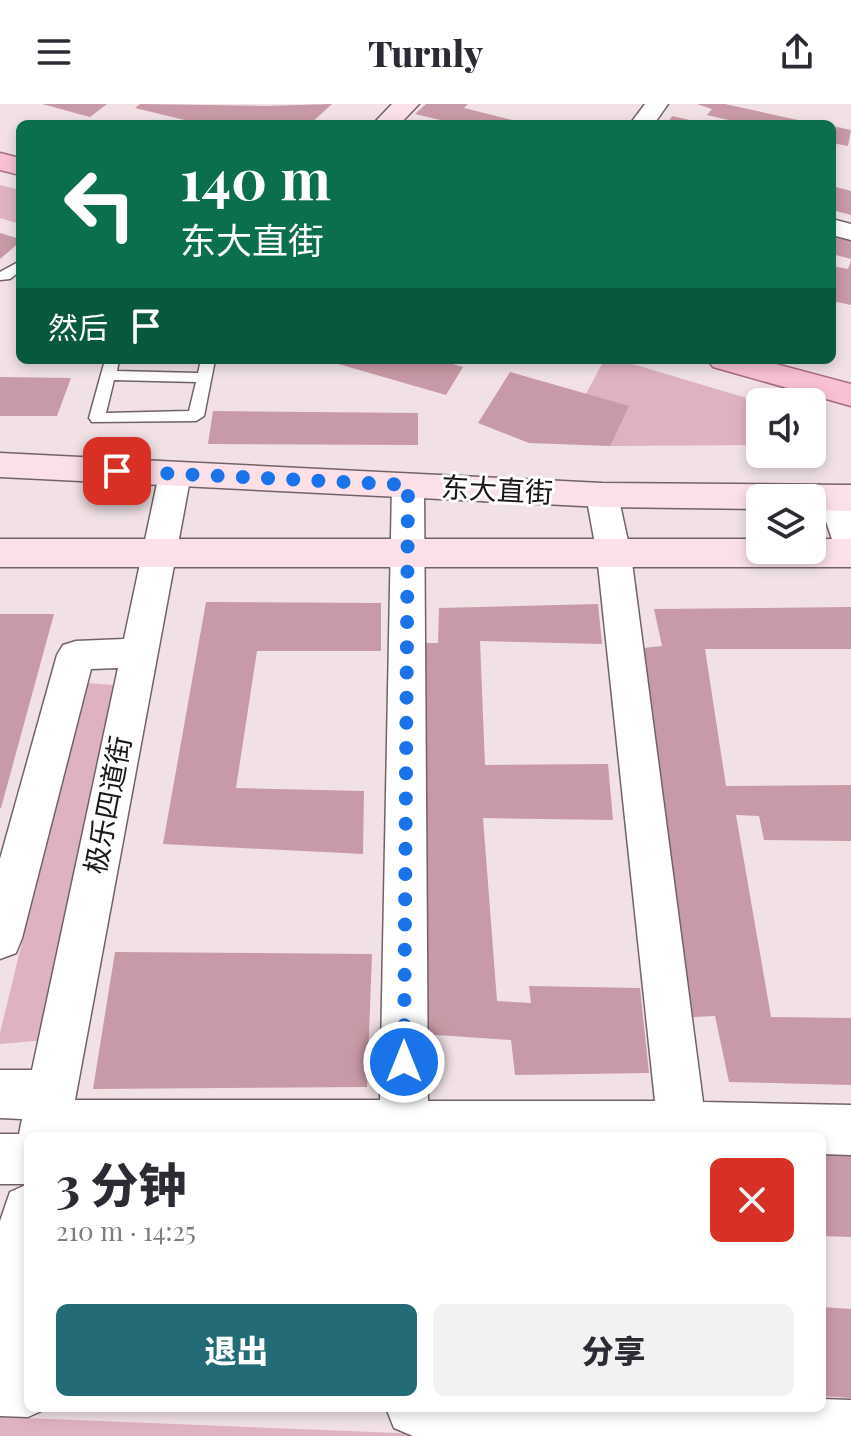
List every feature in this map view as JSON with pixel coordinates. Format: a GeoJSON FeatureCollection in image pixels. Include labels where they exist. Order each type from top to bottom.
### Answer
{"type":"FeatureCollection","features":[{"type":"Feature","properties":{"kind":"main road"},"geometry":{"type":"LineString","coordinates":[[739,364],[851,395]]}},
{"type":"Feature","properties":{"kind":"main road","name":"东大直街"},"geometry":{"type":"LineString","coordinates":[[0,465],[602,495],[845,497]]}},
{"type":"Feature","properties":{"kind":"main road"},"geometry":{"type":"LineString","coordinates":[[0,553],[614,555],[851,552]]}},
{"type":"Feature","properties":{"kind":"street","name":"极乐四道街"},"geometry":{"type":"LineString","coordinates":[[42,1128],[175,474]]}},
{"type":"Feature","properties":{"kind":"street"},"geometry":{"type":"LineString","coordinates":[[404,1125],[408,485]]}},
{"type":"Feature","properties":{"kind":"street"},"geometry":{"type":"LineString","coordinates":[[602,495],[614,555],[683,1131]]}},
{"type":"Feature","properties":{"kind":"street"},"geometry":{"type":"LineString","coordinates":[[845,497],[851,552]]}},
{"type":"Feature","properties":{"kind":"street"},"geometry":{"type":"LineString","coordinates":[[0,938],[14,832],[76,655],[138,653]]}},
{"type":"Feature","properties":{"kind":"street"},"geometry":{"type":"LineString","coordinates":[[0,1094],[42,1128],[404,1125],[683,1131],[851,1130]]}},
{"type":"Feature","properties":{"kind":"street"},"geometry":{"type":"LineString","coordinates":[[0,1159],[24,1141]]}},
{"type":"Feature","properties":{"kind":"street"},"geometry":{"type":"LineString","coordinates":[[0,1353],[24,1230]]}},
{"type":"Feature","properties":{"kind":"street"},"geometry":{"type":"LineString","coordinates":[[0,1388],[24,1389]]}},
{"type":"Feature","properties":{"kind":"street"},"geometry":{"type":"LineString","coordinates":[[566,1412],[718,1416],[851,1429]]}},
{"type":"Feature","properties":{"kind":"lane"},"geometry":{"type":"LineString","coordinates":[[204,378],[110,367],[97,418],[196,416],[207,364]]}},
{"type":"Feature","properties":{"kind":"shaded area"},"geometry":{"type":"Polygon","coordinates":[[[0,185],[16,189],[16,223],[0,218],[0,185]]]}},
{"type":"Feature","properties":{"kind":"shaded area"},"geometry":{"type":"Polygon","coordinates":[[[602,364],[632,364],[746,398],[746,445],[610,446],[586,394],[602,364]]]}},
{"type":"Feature","properties":{"kind":"shaded area"},"geometry":{"type":"Polygon","coordinates":[[[85,683],[128,686],[46,1040],[0,1044],[0,1033],[85,683]]]}},
{"type":"Feature","properties":{"kind":"shaded area"},"geometry":{"type":"Polygon","coordinates":[[[0,1417],[472,1436],[0,1436],[0,1417]]]}},
{"type":"Feature","properties":{"kind":"building"},"geometry":{"type":"Polygon","coordinates":[[[42,104],[107,104],[90,117],[42,104]]]}},
{"type":"Feature","properties":{"kind":"building"},"geometry":{"type":"Polygon","coordinates":[[[140,104],[332,104],[314,120],[184,120],[135,108],[140,104]]]}},
{"type":"Feature","properties":{"kind":"building"},"geometry":{"type":"Polygon","coordinates":[[[426,104],[468,104],[464,108],[512,120],[440,120],[415,114],[426,104]]]}},
{"type":"Feature","properties":{"kind":"building"},"geometry":{"type":"Polygon","coordinates":[[[697,104],[725,104],[798,120],[729,120],[707,115],[712,109],[697,104]]]}},
{"type":"Feature","properties":{"kind":"building"},"geometry":{"type":"Polygon","coordinates":[[[672,116],[690,120],[670,120],[672,116]]]}},
{"type":"Feature","properties":{"kind":"building"},"geometry":{"type":"Polygon","coordinates":[[[836,127],[851,130],[848,146],[836,144],[836,127]]]}},
{"type":"Feature","properties":{"kind":"building"},"geometry":{"type":"Polygon","coordinates":[[[836,187],[851,191],[851,215],[836,211],[836,187]]]}},
{"type":"Feature","properties":{"kind":"building"},"geometry":{"type":"Polygon","coordinates":[[[0,233],[16,238],[16,245],[0,259],[0,233]]]}},
{"type":"Feature","properties":{"kind":"building"},"geometry":{"type":"Polygon","coordinates":[[[836,236],[851,240],[851,259],[836,255],[836,236]]]}},
{"type":"Feature","properties":{"kind":"building"},"geometry":{"type":"Polygon","coordinates":[[[851,261],[851,305],[836,302],[836,267],[848,269],[851,261]]]}},
{"type":"Feature","properties":{"kind":"building"},"geometry":{"type":"Polygon","coordinates":[[[338,364],[453,364],[463,367],[446,395],[338,364]]]}},
{"type":"Feature","properties":{"kind":"building"},"geometry":{"type":"Polygon","coordinates":[[[510,372],[629,406],[610,446],[529,443],[478,423],[510,372]]]}},
{"type":"Feature","properties":{"kind":"building"},"geometry":{"type":"Polygon","coordinates":[[[0,377],[71,378],[57,416],[0,416],[0,377]]]}},
{"type":"Feature","properties":{"kind":"building"},"geometry":{"type":"Polygon","coordinates":[[[213,411],[418,413],[418,445],[208,444],[213,411]]]}},
{"type":"Feature","properties":{"kind":"building"},"geometry":{"type":"Polygon","coordinates":[[[206,602],[381,603],[381,651],[257,651],[236,788],[364,791],[363,854],[163,844],[206,602]]]}},
{"type":"Feature","properties":{"kind":"building"},"geometry":{"type":"Polygon","coordinates":[[[598,604],[602,644],[480,641],[485,765],[608,764],[613,820],[483,818],[497,1001],[531,1003],[529,986],[640,988],[649,1073],[515,1075],[511,1040],[422,1034],[423,643],[438,643],[439,608],[598,604]]]}},
{"type":"Feature","properties":{"kind":"building"},"geometry":{"type":"Polygon","coordinates":[[[851,607],[851,649],[705,649],[726,786],[851,785],[851,841],[764,840],[759,816],[736,815],[771,1017],[851,1018],[851,1085],[729,1082],[715,1016],[693,1017],[643,648],[662,646],[654,609],[851,607]]]}},
{"type":"Feature","properties":{"kind":"building"},"geometry":{"type":"Polygon","coordinates":[[[0,614],[54,614],[1,808],[0,808],[0,614]]]}},
{"type":"Feature","properties":{"kind":"building"},"geometry":{"type":"Polygon","coordinates":[[[115,952],[372,954],[367,1087],[93,1089],[115,952]]]}},
{"type":"Feature","properties":{"kind":"building"},"geometry":{"type":"Polygon","coordinates":[[[826,1153],[851,1154],[851,1237],[826,1236],[826,1153]]]}},
{"type":"Feature","properties":{"kind":"building"},"geometry":{"type":"Polygon","coordinates":[[[826,1307],[851,1309],[851,1398],[826,1396],[826,1307]]]}},
{"type":"Feature","properties":{"kind":"route"},"geometry":{"type":"LineString","coordinates":[[117,471],[408,485],[404,1062]]}}]}
